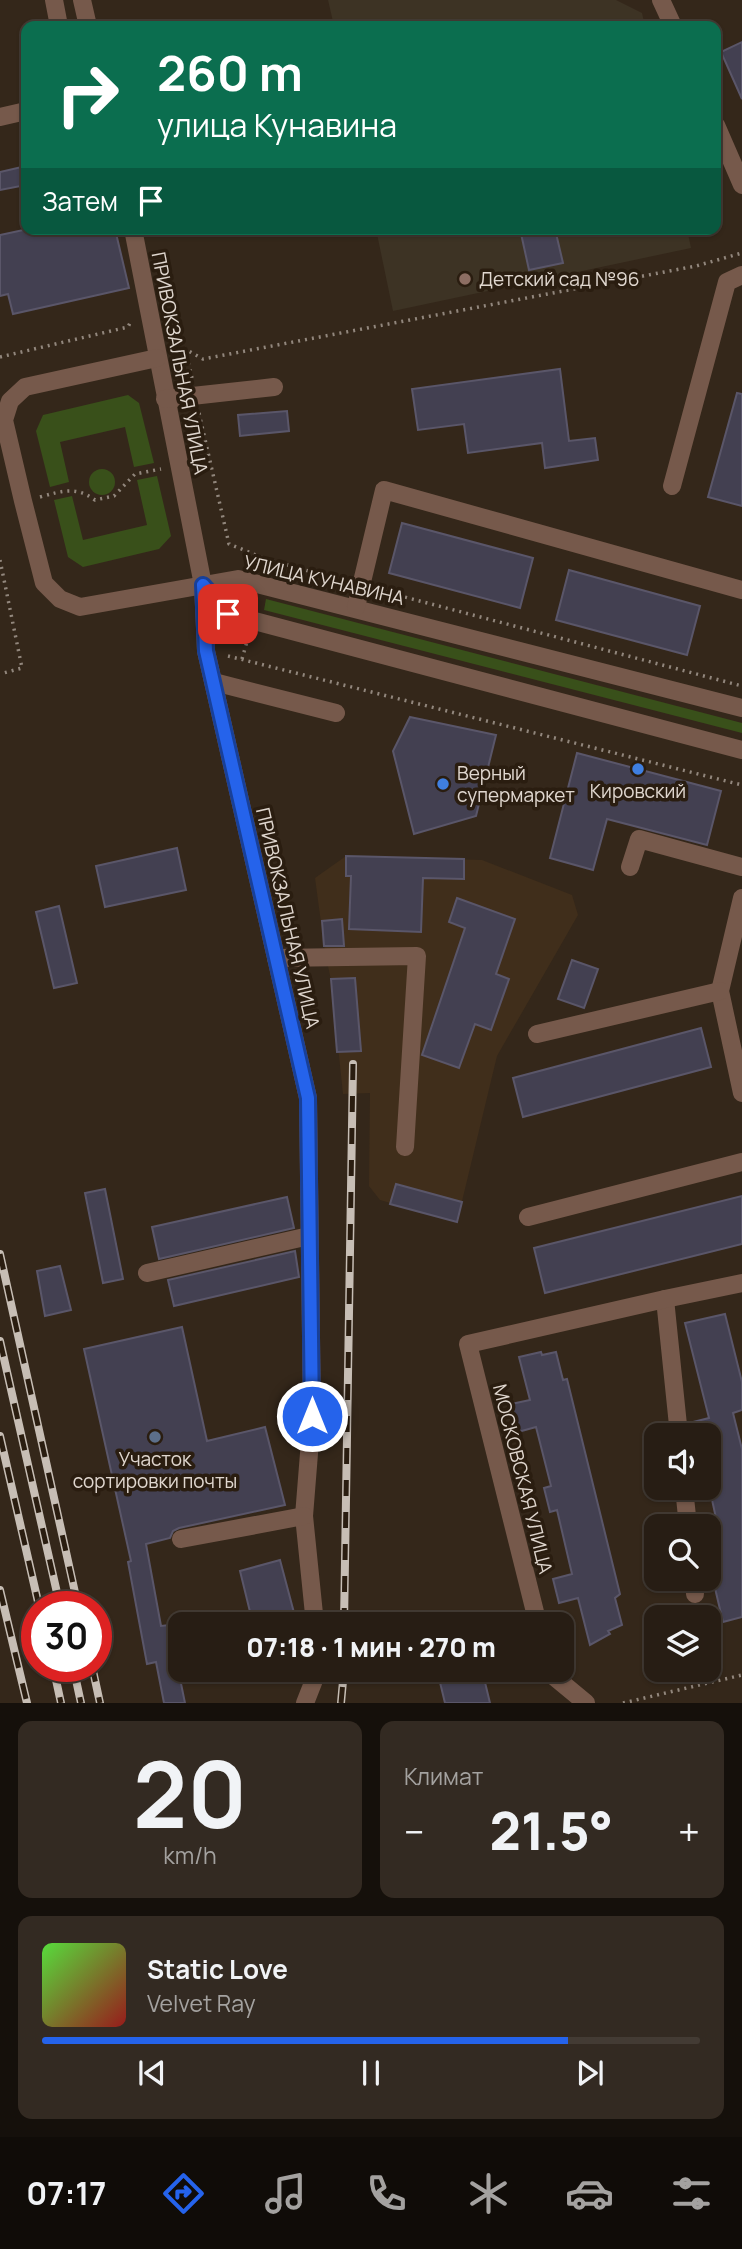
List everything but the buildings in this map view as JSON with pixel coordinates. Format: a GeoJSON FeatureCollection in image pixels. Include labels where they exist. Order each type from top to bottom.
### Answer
{"type":"FeatureCollection","features":[{"type":"Feature","properties":{"kind":"street"},"geometry":{"type":"LineString","coordinates":[[54,0],[59,21]]}},
{"type":"Feature","properties":{"kind":"street"},"geometry":{"type":"LineString","coordinates":[[82,0],[87,21]]}},
{"type":"Feature","properties":{"kind":"street"},"geometry":{"type":"LineString","coordinates":[[661,0],[671,21]]}},
{"type":"Feature","properties":{"kind":"street"},"geometry":{"type":"LineString","coordinates":[[0,117],[21,112]]}},
{"type":"Feature","properties":{"kind":"street"},"geometry":{"type":"LineString","coordinates":[[721,137],[742,185]]}},
{"type":"Feature","properties":{"kind":"street","name":"ПРИВОКЗАЛЬНАЯ УЛИЦА"},"geometry":{"type":"LineString","coordinates":[[134,235],[203,585],[206,651],[308,1098],[312,1416],[304,1516],[313,1612]]}},
{"type":"Feature","properties":{"kind":"street"},"geometry":{"type":"LineString","coordinates":[[673,486],[727,282],[742,275]]}},
{"type":"Feature","properties":{"kind":"street"},"geometry":{"type":"LineString","coordinates":[[5,398],[25,387],[157,358]]}},
{"type":"Feature","properties":{"kind":"street"},"geometry":{"type":"LineString","coordinates":[[165,400],[274,387]]}},
{"type":"Feature","properties":{"kind":"street","name":"УЛИЦА КУНАВИНА"},"geometry":{"type":"LineString","coordinates":[[5,398],[4,420],[44,583],[60,599],[80,607],[238,579],[356,607],[742,708]]}},
{"type":"Feature","properties":{"kind":"street"},"geometry":{"type":"LineString","coordinates":[[356,607],[384,490],[742,590]]}},
{"type":"Feature","properties":{"kind":"street"},"geometry":{"type":"LineString","coordinates":[[203,585],[228,614],[742,750]]}},
{"type":"Feature","properties":{"kind":"street"},"geometry":{"type":"LineString","coordinates":[[214,682],[336,713]]}},
{"type":"Feature","properties":{"kind":"street"},"geometry":{"type":"LineString","coordinates":[[630,867],[639,839],[742,867]]}},
{"type":"Feature","properties":{"kind":"street"},"geometry":{"type":"LineString","coordinates":[[742,898],[720,991],[742,1093]]}},
{"type":"Feature","properties":{"kind":"street"},"geometry":{"type":"LineString","coordinates":[[276,958],[417,956],[405,1147]]}},
{"type":"Feature","properties":{"kind":"street"},"geometry":{"type":"LineString","coordinates":[[537,1034],[720,991]]}},
{"type":"Feature","properties":{"kind":"street"},"geometry":{"type":"LineString","coordinates":[[528,1217],[742,1162]]}},
{"type":"Feature","properties":{"kind":"street"},"geometry":{"type":"LineString","coordinates":[[147,1273],[309,1236]]}},
{"type":"Feature","properties":{"kind":"street"},"geometry":{"type":"LineString","coordinates":[[678,1423],[665,1299],[742,1283]]}},
{"type":"Feature","properties":{"kind":"street","name":"МОСКОВСКАЯ УЛИЦА"},"geometry":{"type":"LineString","coordinates":[[535,1612],[468,1344],[665,1299]]}},
{"type":"Feature","properties":{"kind":"street"},"geometry":{"type":"LineString","coordinates":[[181,1539],[304,1516]]}},
{"type":"Feature","properties":{"kind":"street"},"geometry":{"type":"LineString","coordinates":[[305,1703],[313,1682]]}},
{"type":"Feature","properties":{"kind":"street"},"geometry":{"type":"LineString","coordinates":[[561,1682],[586,1703]]}},
{"type":"Feature","properties":{"kind":"path"},"geometry":{"type":"LineString","coordinates":[[0,357],[128,327],[137,310],[149,307],[185,349],[203,359],[696,266],[742,253]]}},
{"type":"Feature","properties":{"kind":"path"},"geometry":{"type":"LineString","coordinates":[[185,349],[229,544],[267,559],[742,686]]}},
{"type":"Feature","properties":{"kind":"path"},"geometry":{"type":"LineString","coordinates":[[23,501],[72,489],[96,500],[114,496],[135,474],[210,459]]}},
{"type":"Feature","properties":{"kind":"path"},"geometry":{"type":"LineString","coordinates":[[0,559],[22,668],[0,674]]}},
{"type":"Feature","properties":{"kind":"path"},"geometry":{"type":"LineString","coordinates":[[242,659],[253,621]]}},
{"type":"Feature","properties":{"kind":"path"},"geometry":{"type":"LineString","coordinates":[[206,651],[742,785]]}},
{"type":"Feature","properties":{"kind":"path"},"geometry":{"type":"LineString","coordinates":[[623,1703],[742,1675]]}},
{"type":"Feature","properties":{"kind":"shaded area"},"geometry":{"type":"Polygon","coordinates":[[[328,0],[616,0],[642,13],[644,21],[333,21],[328,0]]]}},
{"type":"Feature","properties":{"kind":"shaded area","name":"Детский сад №96"},"geometry":{"type":"Polygon","coordinates":[[[377,235],[688,235],[691,248],[393,311],[377,235]]]}},
{"type":"Feature","properties":{"kind":"shaded area"},"geometry":{"type":"Polygon","coordinates":[[[346,856],[482,860],[572,895],[578,915],[497,1056],[457,1222],[380,1200],[369,1186],[370,1093],[343,1094],[331,980],[315,878],[346,856]]]}},
{"type":"Feature","properties":{"kind":"green space"},"geometry":{"type":"Polygon","coordinates":[[[128,395],[139,403],[154,463],[134,467],[125,427],[60,442],[69,482],[50,487],[36,431],[43,415],[128,395]]]}},
{"type":"Feature","properties":{"kind":"green space"},"geometry":{"type":"Polygon","coordinates":[[[102,469],[111,473],[115,482],[111,491],[102,495],[93,491],[89,482],[93,473],[102,469]]]}},
{"type":"Feature","properties":{"kind":"green space"},"geometry":{"type":"Polygon","coordinates":[[[157,476],[171,536],[159,549],[83,567],[68,557],[54,500],[72,496],[83,540],[147,525],[137,480],[157,476]]]}},
{"type":"Feature","properties":{"kind":"green space"},"geometry":{"type":"Polygon","coordinates":[[[266,599],[742,723],[742,733],[264,610],[266,599]]]}},
{"type":"Feature","properties":{"kind":"railway"},"geometry":{"type":"LineString","coordinates":[[344,1612],[353,1064]]}},
{"type":"Feature","properties":{"kind":"railway"},"geometry":{"type":"LineString","coordinates":[[0,1254],[75,1591]]}},
{"type":"Feature","properties":{"kind":"railway"},"geometry":{"type":"LineString","coordinates":[[0,1341],[57,1591]]}},
{"type":"Feature","properties":{"kind":"railway"},"geometry":{"type":"LineString","coordinates":[[0,1436],[36,1591]]}},
{"type":"Feature","properties":{"kind":"railway"},"geometry":{"type":"LineString","coordinates":[[0,1590],[27,1703]]}},
{"type":"Feature","properties":{"kind":"railway"},"geometry":{"type":"LineString","coordinates":[[56,1682],[61,1703]]}},
{"type":"Feature","properties":{"kind":"railway"},"geometry":{"type":"LineString","coordinates":[[76,1682],[81,1703]]}},
{"type":"Feature","properties":{"kind":"railway"},"geometry":{"type":"LineString","coordinates":[[95,1682],[100,1703]]}},
{"type":"Feature","properties":{"kind":"railway"},"geometry":{"type":"LineString","coordinates":[[341,1703],[343,1682]]}},
{"type":"Feature","properties":{"kind":"place","name":"Детский сад №96"},"geometry":{"type":"Point","coordinates":[465,279]}},
{"type":"Feature","properties":{"kind":"place","name":"Кировский"},"geometry":{"type":"Point","coordinates":[638,769]}},
{"type":"Feature","properties":{"kind":"place","name":"Верный супермаркет"},"geometry":{"type":"Point","coordinates":[443,784]}},
{"type":"Feature","properties":{"kind":"place","name":"Участок сортировки почты"},"geometry":{"type":"Point","coordinates":[155,1437]}},
{"type":"Feature","properties":{"kind":"route"},"geometry":{"type":"LineString","coordinates":[[228,614],[203,585],[206,651],[308,1098],[312,1416]]}}]}
